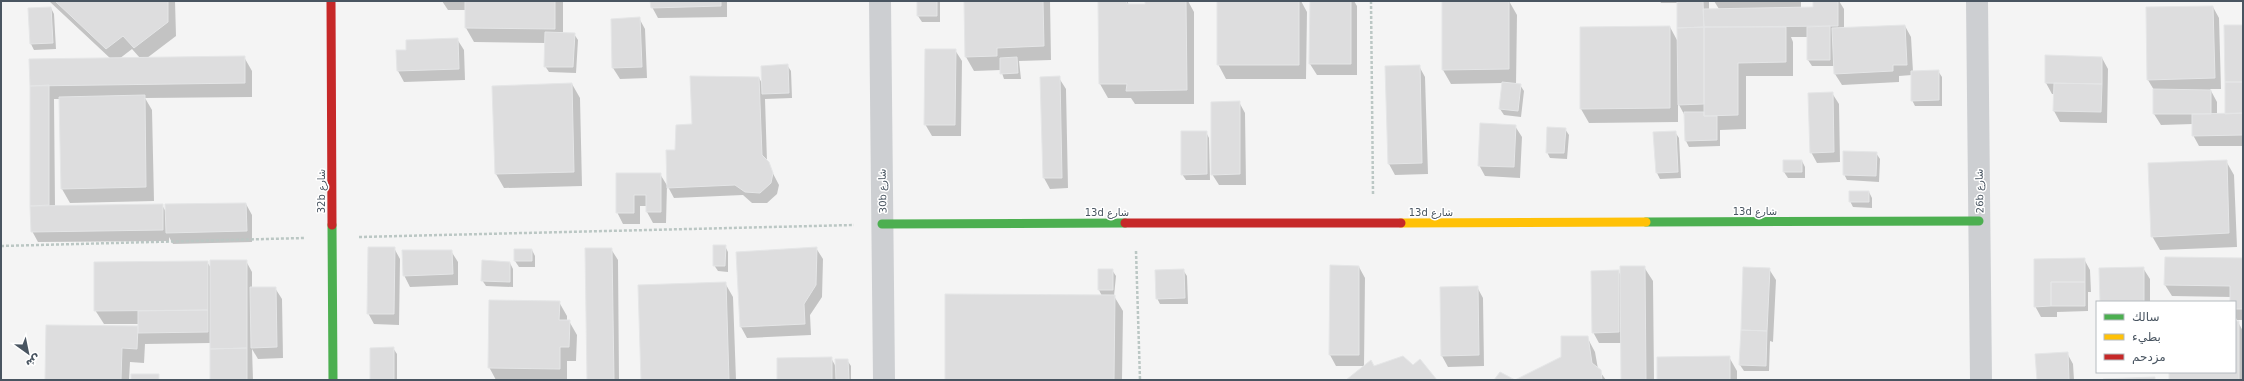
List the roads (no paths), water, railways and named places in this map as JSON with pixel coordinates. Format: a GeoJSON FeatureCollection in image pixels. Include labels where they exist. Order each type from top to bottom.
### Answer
{"type":"FeatureCollection","features":[{"type":"Feature","properties":{"kind":"street","name":"32b شارع"},"geometry":{"type":"LineString","coordinates":[[331,1],[333,380]]}},
{"type":"Feature","properties":{"kind":"street","name":"30b شارع"},"geometry":{"type":"LineString","coordinates":[[880,1],[884,380]]}},
{"type":"Feature","properties":{"kind":"street","name":"26b شارع"},"geometry":{"type":"LineString","coordinates":[[1977,1],[1981,380]]}},
{"type":"Feature","properties":{"kind":"street","name":"13d شارع"},"geometry":{"type":"LineString","coordinates":[[882,224],[1979,221]]}}]}
